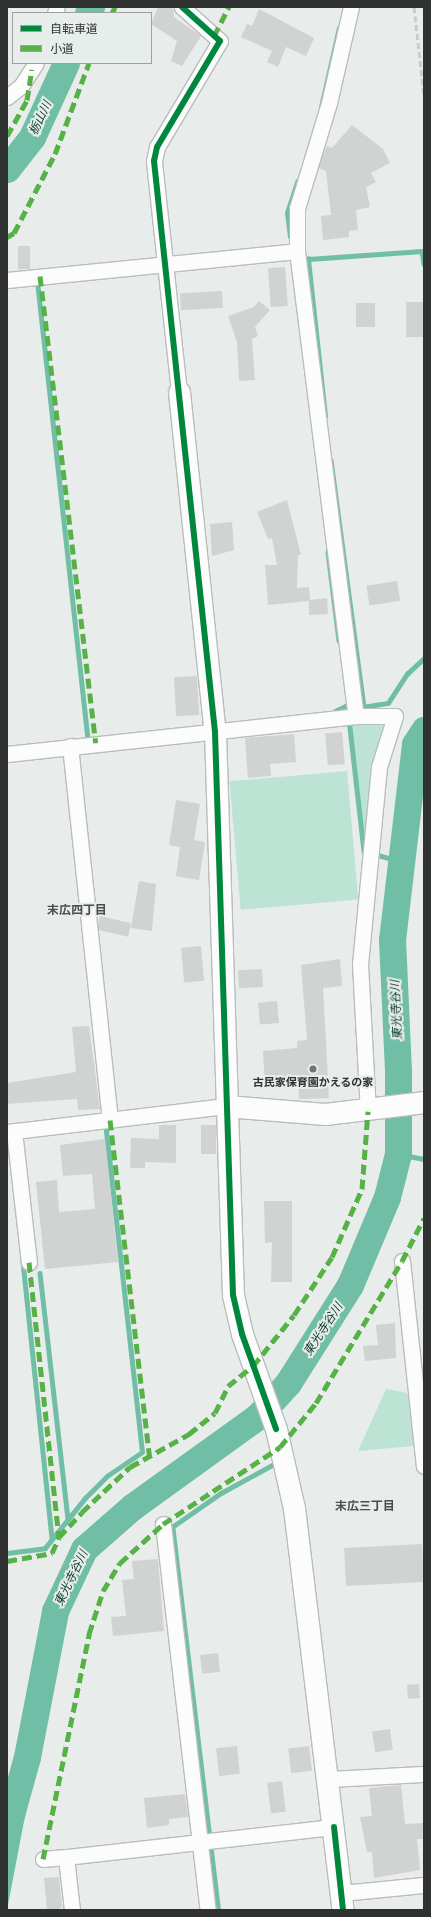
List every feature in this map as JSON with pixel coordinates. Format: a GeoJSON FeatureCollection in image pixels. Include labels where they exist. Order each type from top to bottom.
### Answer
{"type":"FeatureCollection","features":[{"type":"Feature","properties":{"kind":"street"},"geometry":{"type":"LineString","coordinates":[[182,7],[220,40],[157,147],[154,161],[215,732],[233,1295],[255,1374],[276,1429],[294,1508],[306,1577],[342,1902],[424,1885]]}},
{"type":"Feature","properties":{"kind":"street"},"geometry":{"type":"LineString","coordinates":[[351,7],[329,103],[297,208],[297,251],[356,716]]}},
{"type":"Feature","properties":{"kind":"street"},"geometry":{"type":"LineString","coordinates":[[7,97],[21,86],[35,64]]}},
{"type":"Feature","properties":{"kind":"street"},"geometry":{"type":"LineString","coordinates":[[7,280],[297,251]]}},
{"type":"Feature","properties":{"kind":"street"},"geometry":{"type":"LineString","coordinates":[[7,754],[356,716],[395,716],[379,767],[360,964],[371,1110]]}},
{"type":"Feature","properties":{"kind":"street"},"geometry":{"type":"LineString","coordinates":[[70,746],[110,1120]]}},
{"type":"Feature","properties":{"kind":"street"},"geometry":{"type":"LineString","coordinates":[[28,1262],[10,1132],[226,1106],[325,1114],[371,1110],[424,1102]]}},
{"type":"Feature","properties":{"kind":"street"},"geometry":{"type":"LineString","coordinates":[[402,1261],[424,1466]]}},
{"type":"Feature","properties":{"kind":"street"},"geometry":{"type":"LineString","coordinates":[[163,1524],[208,1910]]}},
{"type":"Feature","properties":{"kind":"street"},"geometry":{"type":"LineString","coordinates":[[328,1779],[424,1774]]}},
{"type":"Feature","properties":{"kind":"street"},"geometry":{"type":"LineString","coordinates":[[43,1859],[334,1827]]}},
{"type":"Feature","properties":{"kind":"street"},"geometry":{"type":"LineString","coordinates":[[66,1857],[72,1910]]}},
{"type":"Feature","properties":{"kind":"shaded area"},"geometry":{"type":"Polygon","coordinates":[[[385,721],[374,768],[364,843],[350,726],[385,721]]]}},
{"type":"Feature","properties":{"kind":"shaded area"},"geometry":{"type":"Polygon","coordinates":[[[347,771],[358,900],[241,910],[229,781],[347,771]]]}},
{"type":"Feature","properties":{"kind":"shaded area"},"geometry":{"type":"Polygon","coordinates":[[[386,1389],[408,1393],[414,1446],[358,1451],[386,1389]]]}},
{"type":"Feature","properties":{"kind":"shaded area"},"geometry":{"type":"Polygon","coordinates":[[[17,1769],[34,1769],[7,1910],[7,1793],[17,1769]]]}},
{"type":"Feature","properties":{"kind":"building"},"geometry":{"type":"Polygon","coordinates":[[[158,7],[173,8],[174,17],[201,36],[182,66],[171,61],[177,41],[152,25],[158,7]]]}},
{"type":"Feature","properties":{"kind":"building"},"geometry":{"type":"Polygon","coordinates":[[[259,9],[314,38],[306,56],[286,47],[278,67],[267,62],[272,51],[241,37],[247,24],[252,26],[259,9]]]}},
{"type":"Feature","properties":{"kind":"building"},"geometry":{"type":"Polygon","coordinates":[[[352,125],[383,149],[390,163],[371,173],[376,182],[366,187],[370,207],[356,210],[358,230],[349,231],[349,237],[323,240],[321,216],[331,215],[326,171],[318,168],[327,146],[332,148],[352,125]]]}},
{"type":"Feature","properties":{"kind":"building"},"geometry":{"type":"Polygon","coordinates":[[[18,246],[30,246],[30,269],[18,269],[18,246]]]}},
{"type":"Feature","properties":{"kind":"building"},"geometry":{"type":"Polygon","coordinates":[[[285,267],[288,306],[271,307],[268,268],[285,267]]]}},
{"type":"Feature","properties":{"kind":"building"},"geometry":{"type":"Polygon","coordinates":[[[222,291],[223,308],[181,310],[180,293],[222,291]]]}},
{"type":"Feature","properties":{"kind":"building"},"geometry":{"type":"Polygon","coordinates":[[[259,301],[270,310],[255,327],[258,336],[252,339],[255,380],[239,381],[237,342],[228,316],[254,307],[259,301]]]}},
{"type":"Feature","properties":{"kind":"building"},"geometry":{"type":"Polygon","coordinates":[[[406,302],[424,302],[424,337],[406,337],[406,302]]]}},
{"type":"Feature","properties":{"kind":"building"},"geometry":{"type":"Polygon","coordinates":[[[356,303],[375,303],[375,327],[356,327],[356,303]]]}},
{"type":"Feature","properties":{"kind":"building"},"geometry":{"type":"Polygon","coordinates":[[[287,500],[301,555],[298,555],[297,588],[309,587],[310,600],[327,598],[328,614],[309,615],[309,601],[268,605],[265,565],[277,565],[272,538],[268,539],[257,512],[287,500]]]}},
{"type":"Feature","properties":{"kind":"building"},"geometry":{"type":"Polygon","coordinates":[[[232,522],[234,550],[212,556],[210,524],[232,522]]]}},
{"type":"Feature","properties":{"kind":"building"},"geometry":{"type":"Polygon","coordinates":[[[397,581],[400,601],[370,606],[366,586],[397,581]]]}},
{"type":"Feature","properties":{"kind":"building"},"geometry":{"type":"Polygon","coordinates":[[[197,676],[199,715],[176,716],[174,677],[197,676]]]}},
{"type":"Feature","properties":{"kind":"building"},"geometry":{"type":"Polygon","coordinates":[[[342,732],[345,764],[328,765],[325,733],[342,732]]]}},
{"type":"Feature","properties":{"kind":"building"},"geometry":{"type":"Polygon","coordinates":[[[294,734],[296,762],[270,764],[271,776],[248,778],[245,738],[294,734]]]}},
{"type":"Feature","properties":{"kind":"building"},"geometry":{"type":"Polygon","coordinates":[[[176,800],[200,804],[194,840],[205,842],[199,880],[176,876],[180,847],[169,845],[176,800]]]}},
{"type":"Feature","properties":{"kind":"building"},"geometry":{"type":"Polygon","coordinates":[[[139,881],[156,884],[152,931],[131,928],[139,881]]]}},
{"type":"Feature","properties":{"kind":"building"},"geometry":{"type":"Polygon","coordinates":[[[100,916],[131,923],[128,937],[97,930],[100,916]]]}},
{"type":"Feature","properties":{"kind":"building"},"geometry":{"type":"Polygon","coordinates":[[[201,946],[204,981],[184,983],[181,948],[201,946]]]}},
{"type":"Feature","properties":{"kind":"building"},"geometry":{"type":"Polygon","coordinates":[[[340,959],[342,986],[323,988],[329,1098],[299,1099],[298,1083],[265,1086],[263,1051],[297,1048],[297,1041],[307,1040],[301,965],[340,959]]]}},
{"type":"Feature","properties":{"kind":"building"},"geometry":{"type":"Polygon","coordinates":[[[262,969],[263,987],[239,988],[238,970],[262,969]]]}},
{"type":"Feature","properties":{"kind":"building"},"geometry":{"type":"Polygon","coordinates":[[[277,1001],[279,1023],[260,1025],[258,1003],[277,1001]]]}},
{"type":"Feature","properties":{"kind":"building"},"geometry":{"type":"Polygon","coordinates":[[[89,1026],[100,1109],[78,1110],[77,1099],[7,1104],[7,1083],[76,1072],[72,1027],[89,1026]]]}},
{"type":"Feature","properties":{"kind":"building"},"geometry":{"type":"Polygon","coordinates":[[[159,1125],[176,1125],[176,1163],[145,1162],[145,1168],[130,1168],[131,1138],[159,1139],[159,1125]]]}},
{"type":"Feature","properties":{"kind":"building"},"geometry":{"type":"Polygon","coordinates":[[[201,1125],[216,1125],[216,1154],[201,1154],[201,1125]]]}},
{"type":"Feature","properties":{"kind":"building"},"geometry":{"type":"Polygon","coordinates":[[[105,1139],[118,1262],[45,1269],[36,1182],[57,1180],[59,1212],[95,1209],[92,1174],[63,1176],[60,1145],[105,1139]]]}},
{"type":"Feature","properties":{"kind":"building"},"geometry":{"type":"Polygon","coordinates":[[[264,1201],[292,1201],[292,1282],[271,1282],[272,1242],[265,1243],[264,1201]]]}},
{"type":"Feature","properties":{"kind":"building"},"geometry":{"type":"Polygon","coordinates":[[[395,1323],[396,1358],[365,1361],[363,1346],[378,1345],[376,1325],[395,1323]]]}},
{"type":"Feature","properties":{"kind":"building"},"geometry":{"type":"Polygon","coordinates":[[[422,1544],[424,1582],[346,1586],[344,1548],[422,1544]]]}},
{"type":"Feature","properties":{"kind":"building"},"geometry":{"type":"Polygon","coordinates":[[[158,1559],[164,1631],[113,1636],[111,1617],[126,1616],[122,1580],[134,1579],[132,1561],[158,1559]]]}},
{"type":"Feature","properties":{"kind":"building"},"geometry":{"type":"Polygon","coordinates":[[[218,1653],[220,1672],[202,1674],[200,1655],[218,1653]]]}},
{"type":"Feature","properties":{"kind":"building"},"geometry":{"type":"Polygon","coordinates":[[[419,1684],[420,1698],[408,1699],[407,1685],[419,1684]]]}},
{"type":"Feature","properties":{"kind":"building"},"geometry":{"type":"Polygon","coordinates":[[[390,1729],[393,1750],[375,1752],[372,1732],[390,1729]]]}},
{"type":"Feature","properties":{"kind":"building"},"geometry":{"type":"Polygon","coordinates":[[[237,1746],[240,1774],[219,1776],[216,1748],[237,1746]]]}},
{"type":"Feature","properties":{"kind":"building"},"geometry":{"type":"Polygon","coordinates":[[[309,1746],[312,1771],[291,1773],[288,1749],[309,1746]]]}},
{"type":"Feature","properties":{"kind":"building"},"geometry":{"type":"Polygon","coordinates":[[[282,1781],[286,1812],[271,1814],[267,1783],[282,1781]]]}},
{"type":"Feature","properties":{"kind":"building"},"geometry":{"type":"Polygon","coordinates":[[[401,1785],[405,1824],[424,1823],[424,1839],[417,1839],[420,1870],[374,1878],[372,1852],[367,1852],[360,1817],[372,1816],[369,1788],[401,1785]]]}},
{"type":"Feature","properties":{"kind":"building"},"geometry":{"type":"Polygon","coordinates":[[[185,1794],[188,1817],[169,1819],[169,1825],[147,1828],[144,1798],[185,1794]]]}},
{"type":"Feature","properties":{"kind":"building"},"geometry":{"type":"Polygon","coordinates":[[[59,1877],[62,1906],[59,1910],[47,1910],[44,1878],[59,1877]]]}},
{"type":"Feature","properties":{"kind":"waterway","name":"栃山川"},"geometry":{"type":"LineString","coordinates":[[88,12],[91,7]]}},
{"type":"Feature","properties":{"kind":"waterway"},"geometry":{"type":"LineString","coordinates":[[321,107],[339,28]]}},
{"type":"Feature","properties":{"kind":"waterway","name":"栃山川"},"geometry":{"type":"LineString","coordinates":[[7,169],[32,137],[66,64]]}},
{"type":"Feature","properties":{"kind":"waterway"},"geometry":{"type":"LineString","coordinates":[[290,237],[287,213],[297,182]]}},
{"type":"Feature","properties":{"kind":"waterway"},"geometry":{"type":"LineString","coordinates":[[325,416],[308,259],[422,251],[424,264]]}},
{"type":"Feature","properties":{"kind":"waterway"},"geometry":{"type":"LineString","coordinates":[[38,286],[88,739]]}},
{"type":"Feature","properties":{"kind":"waterway"},"geometry":{"type":"LineString","coordinates":[[331,460],[364,706]]}},
{"type":"Feature","properties":{"kind":"waterway"},"geometry":{"type":"LineString","coordinates":[[328,552],[339,640]]}},
{"type":"Feature","properties":{"kind":"waterway"},"geometry":{"type":"LineString","coordinates":[[362,707],[388,703],[407,674],[424,658]]}},
{"type":"Feature","properties":{"kind":"waterway"},"geometry":{"type":"LineString","coordinates":[[335,711],[348,705]]}},
{"type":"Feature","properties":{"kind":"waterway"},"geometry":{"type":"LineString","coordinates":[[349,719],[364,851],[400,861]]}},
{"type":"Feature","properties":{"kind":"waterway","name":"東光寺谷川"},"geometry":{"type":"LineString","coordinates":[[7,1829],[27,1757],[55,1611],[84,1549],[132,1507],[258,1416],[288,1383],[350,1285],[387,1197],[398,1154],[398,1071],[392,940],[415,744],[424,730]]}},
{"type":"Feature","properties":{"kind":"waterway"},"geometry":{"type":"LineString","coordinates":[[7,1553],[45,1548],[85,1498],[107,1476],[142,1452],[105,1123]]}},
{"type":"Feature","properties":{"kind":"waterway"},"geometry":{"type":"LineString","coordinates":[[398,1154],[424,1159]]}},
{"type":"Feature","properties":{"kind":"waterway"},"geometry":{"type":"LineString","coordinates":[[23,1262],[52,1538]]}},
{"type":"Feature","properties":{"kind":"waterway"},"geometry":{"type":"LineString","coordinates":[[40,1273],[68,1518]]}},
{"type":"Feature","properties":{"kind":"waterway"},"geometry":{"type":"LineString","coordinates":[[218,1910],[172,1527],[221,1493],[274,1464]]}},
{"type":"Feature","properties":{"kind":"railway"},"geometry":{"type":"LineString","coordinates":[[414,7],[424,96]]}},
{"type":"Feature","properties":{"kind":"marked path"},"geometry":{"type":"LineString","coordinates":[[112,12],[115,7]]}},
{"type":"Feature","properties":{"kind":"marked path"},"geometry":{"type":"LineString","coordinates":[[214,36],[229,7]]}},
{"type":"Feature","properties":{"kind":"marked path"},"geometry":{"type":"LineString","coordinates":[[7,237],[14,233],[55,154],[89,64]]}},
{"type":"Feature","properties":{"kind":"marked path"},"geometry":{"type":"LineString","coordinates":[[7,136],[27,100],[32,69]]}},
{"type":"Feature","properties":{"kind":"marked path"},"geometry":{"type":"LineString","coordinates":[[40,276],[96,743]]}},
{"type":"Feature","properties":{"kind":"marked path"},"geometry":{"type":"LineString","coordinates":[[7,1561],[52,1553],[59,1537],[82,1512],[130,1467],[189,1434],[215,1413],[228,1386],[253,1366],[294,1315],[332,1257],[362,1189],[368,1111]]}},
{"type":"Feature","properties":{"kind":"marked path"},"geometry":{"type":"LineString","coordinates":[[110,1120],[150,1458]]}},
{"type":"Feature","properties":{"kind":"marked path"},"geometry":{"type":"LineString","coordinates":[[43,1859],[89,1634],[103,1591],[120,1563],[163,1524],[280,1447],[316,1403],[402,1261],[424,1218]]}},
{"type":"Feature","properties":{"kind":"marked path"},"geometry":{"type":"LineString","coordinates":[[29,1262],[59,1537]]}},
{"type":"Feature","properties":{"kind":"cycle path"},"geometry":{"type":"LineString","coordinates":[[182,7],[220,41],[157,147],[154,161],[215,732],[233,1295],[242,1334],[276,1429]]}},
{"type":"Feature","properties":{"kind":"cycle path"},"geometry":{"type":"LineString","coordinates":[[334,1827],[343,1910]]}},
{"type":"Feature","properties":{"kind":"place","name":"古民家保育園かえるの家"},"geometry":{"type":"Point","coordinates":[313,1069]}},
{"type":"Feature","properties":{"kind":"district","name":"末広四丁目"},"geometry":{"type":"Point","coordinates":[77,910]}},
{"type":"Feature","properties":{"kind":"district","name":"末広三丁目"},"geometry":{"type":"Point","coordinates":[365,1506]}}]}
